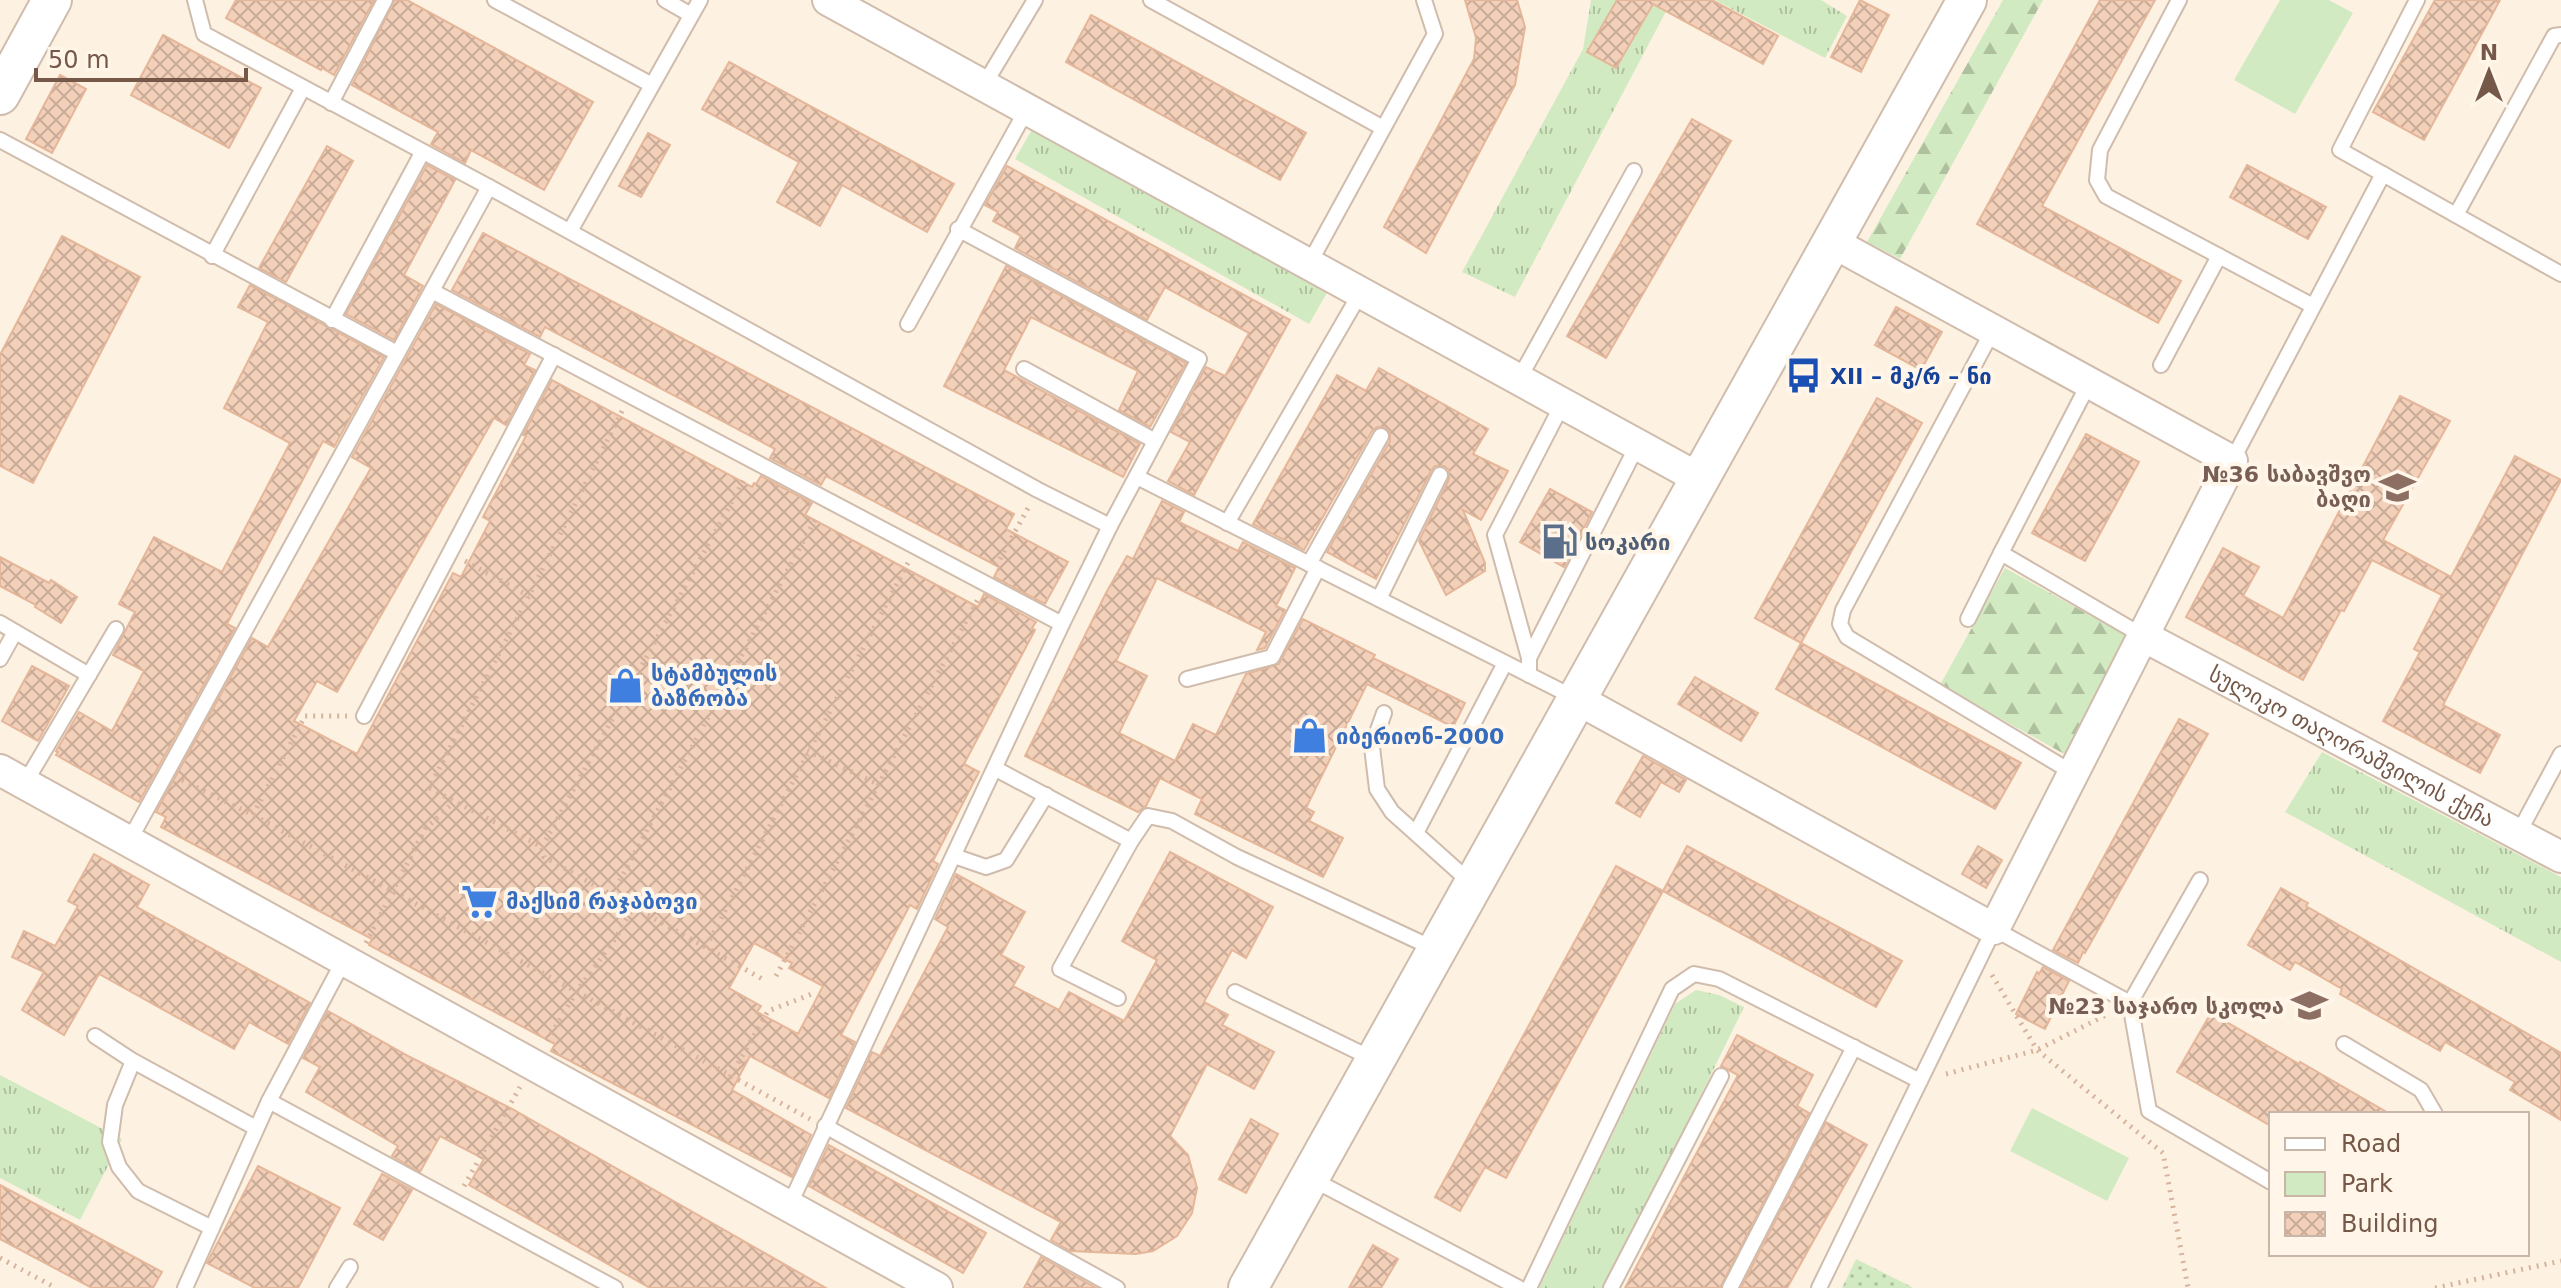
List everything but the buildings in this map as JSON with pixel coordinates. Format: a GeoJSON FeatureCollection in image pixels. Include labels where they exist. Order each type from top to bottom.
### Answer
{"type":"FeatureCollection","features":[{"type":"Feature","properties":{"kind":"street"},"geometry":{"type":"LineString","coordinates":[[0,95],[52,0]]}},
{"type":"Feature","properties":{"kind":"street"},"geometry":{"type":"LineString","coordinates":[[828,0],[1700,479]]}},
{"type":"Feature","properties":{"kind":"street"},"geometry":{"type":"LineString","coordinates":[[1248,1288],[1967,0]]}},
{"type":"Feature","properties":{"kind":"street"},"geometry":{"type":"LineString","coordinates":[[1577,699],[1994,929],[2232,461],[1832,242]]}},
{"type":"Feature","properties":{"kind":"street","name":"სულიკო თაღორაშვილის ქუჩა"},"geometry":{"type":"LineString","coordinates":[[2143,636],[2561,857]]}},
{"type":"Feature","properties":{"kind":"street"},"geometry":{"type":"LineString","coordinates":[[12,776],[937,1288]]}},
{"type":"Feature","properties":{"kind":"lane"},"geometry":{"type":"LineString","coordinates":[[195,0],[204,34],[570,231],[1038,490],[1110,526]]}},
{"type":"Feature","properties":{"kind":"lane"},"geometry":{"type":"LineString","coordinates":[[331,103],[385,0]]}},
{"type":"Feature","properties":{"kind":"lane"},"geometry":{"type":"LineString","coordinates":[[495,0],[652,85]]}},
{"type":"Feature","properties":{"kind":"lane"},"geometry":{"type":"LineString","coordinates":[[665,0],[691,15]]}},
{"type":"Feature","properties":{"kind":"lane"},"geometry":{"type":"LineString","coordinates":[[570,231],[700,0]]}},
{"type":"Feature","properties":{"kind":"lane"},"geometry":{"type":"LineString","coordinates":[[984,85],[1035,0]]}},
{"type":"Feature","properties":{"kind":"lane"},"geometry":{"type":"LineString","coordinates":[[1151,0],[1383,128]]}},
{"type":"Feature","properties":{"kind":"lane"},"geometry":{"type":"LineString","coordinates":[[1309,264],[1435,34],[1424,0]]}},
{"type":"Feature","properties":{"kind":"lane"},"geometry":{"type":"LineString","coordinates":[[2179,0],[2100,150],[2097,180],[2106,196],[2313,306]]}},
{"type":"Feature","properties":{"kind":"lane"},"geometry":{"type":"LineString","coordinates":[[2417,0],[2340,150],[2561,274]]}},
{"type":"Feature","properties":{"kind":"lane"},"geometry":{"type":"LineString","coordinates":[[2456,215],[2554,36],[2561,35]]}},
{"type":"Feature","properties":{"kind":"lane"},"geometry":{"type":"LineString","coordinates":[[212,256],[303,88]]}},
{"type":"Feature","properties":{"kind":"lane"},"geometry":{"type":"LineString","coordinates":[[908,324],[1027,109]]}},
{"type":"Feature","properties":{"kind":"lane"},"geometry":{"type":"LineString","coordinates":[[0,140],[397,353]]}},
{"type":"Feature","properties":{"kind":"lane"},"geometry":{"type":"LineString","coordinates":[[332,320],[422,153]]}},
{"type":"Feature","properties":{"kind":"lane"},"geometry":{"type":"LineString","coordinates":[[1519,379],[1634,171]]}},
{"type":"Feature","properties":{"kind":"lane"},"geometry":{"type":"LineString","coordinates":[[2232,461],[2383,174]]}},
{"type":"Feature","properties":{"kind":"lane"},"geometry":{"type":"LineString","coordinates":[[129,841],[489,187]]}},
{"type":"Feature","properties":{"kind":"lane"},"geometry":{"type":"LineString","coordinates":[[789,1206],[1062,624],[1199,359],[958,229]]}},
{"type":"Feature","properties":{"kind":"lane"},"geometry":{"type":"LineString","coordinates":[[2161,365],[2219,256]]}},
{"type":"Feature","properties":{"kind":"lane"},"geometry":{"type":"LineString","coordinates":[[432,291],[1062,624]]}},
{"type":"Feature","properties":{"kind":"lane"},"geometry":{"type":"LineString","coordinates":[[1227,523],[1361,292]]}},
{"type":"Feature","properties":{"kind":"lane"},"geometry":{"type":"LineString","coordinates":[[1993,330],[1843,610],[1840,624],[1847,637],[2073,773]]}},
{"type":"Feature","properties":{"kind":"lane"},"geometry":{"type":"LineString","coordinates":[[364,716],[554,355]]}},
{"type":"Feature","properties":{"kind":"lane"},"geometry":{"type":"LineString","coordinates":[[1024,369],[1155,441]]}},
{"type":"Feature","properties":{"kind":"lane"},"geometry":{"type":"LineString","coordinates":[[1968,619],[2089,383]]}},
{"type":"Feature","properties":{"kind":"lane"},"geometry":{"type":"LineString","coordinates":[[1529,675],[1529,658],[1495,535],[1563,403]]}},
{"type":"Feature","properties":{"kind":"lane"},"geometry":{"type":"LineString","coordinates":[[1187,679],[1272,657],[1314,566],[1381,436]]}},
{"type":"Feature","properties":{"kind":"lane"},"geometry":{"type":"LineString","coordinates":[[1529,658],[1638,444]]}},
{"type":"Feature","properties":{"kind":"lane"},"geometry":{"type":"LineString","coordinates":[[1379,599],[1440,475]]}},
{"type":"Feature","properties":{"kind":"lane"},"geometry":{"type":"LineString","coordinates":[[1137,477],[1577,699]]}},
{"type":"Feature","properties":{"kind":"lane"},"geometry":{"type":"LineString","coordinates":[[2001,553],[2143,636]]}},
{"type":"Feature","properties":{"kind":"lane"},"geometry":{"type":"LineString","coordinates":[[0,623],[89,675]]}},
{"type":"Feature","properties":{"kind":"lane"},"geometry":{"type":"LineString","coordinates":[[12,776],[89,675],[116,629]]}},
{"type":"Feature","properties":{"kind":"lane"},"geometry":{"type":"LineString","coordinates":[[0,659],[15,632]]}},
{"type":"Feature","properties":{"kind":"lane"},"geometry":{"type":"LineString","coordinates":[[1416,833],[1505,663]]}},
{"type":"Feature","properties":{"kind":"lane"},"geometry":{"type":"LineString","coordinates":[[1384,713],[1372,747],[1377,789],[1392,812],[1474,885]]}},
{"type":"Feature","properties":{"kind":"lane"},"geometry":{"type":"LineString","coordinates":[[2518,834],[2561,754]]}},
{"type":"Feature","properties":{"kind":"lane"},"geometry":{"type":"LineString","coordinates":[[996,769],[1131,841]]}},
{"type":"Feature","properties":{"kind":"lane"},"geometry":{"type":"LineString","coordinates":[[954,856],[986,867],[1006,860],[1046,795]]}},
{"type":"Feature","properties":{"kind":"lane"},"geometry":{"type":"LineString","coordinates":[[1118,998],[1060,969],[1148,816],[1172,821],[1237,857],[1437,951]]}},
{"type":"Feature","properties":{"kind":"lane"},"geometry":{"type":"LineString","coordinates":[[2200,880],[2130,1003],[2149,1111],[2269,1181]]}},
{"type":"Feature","properties":{"kind":"lane"},"geometry":{"type":"LineString","coordinates":[[1819,1288],[1994,929],[2130,1003]]}},
{"type":"Feature","properties":{"kind":"lane"},"geometry":{"type":"LineString","coordinates":[[185,1288],[269,1101],[349,963]]}},
{"type":"Feature","properties":{"kind":"lane"},"geometry":{"type":"LineString","coordinates":[[1529,1288],[1672,989],[1694,974],[1719,979],[1920,1081]]}},
{"type":"Feature","properties":{"kind":"lane"},"geometry":{"type":"LineString","coordinates":[[1235,992],[1376,1061]]}},
{"type":"Feature","properties":{"kind":"lane"},"geometry":{"type":"LineString","coordinates":[[95,1036],[133,1061],[256,1128]]}},
{"type":"Feature","properties":{"kind":"lane"},"geometry":{"type":"LineString","coordinates":[[2344,1044],[2421,1090],[2434,1112]]}},
{"type":"Feature","properties":{"kind":"lane"},"geometry":{"type":"LineString","coordinates":[[1730,1288],[1854,1047]]}},
{"type":"Feature","properties":{"kind":"lane"},"geometry":{"type":"LineString","coordinates":[[133,1061],[115,1105],[110,1142],[119,1167],[138,1191],[212,1228]]}},
{"type":"Feature","properties":{"kind":"lane"},"geometry":{"type":"LineString","coordinates":[[1611,1288],[1721,1076]]}},
{"type":"Feature","properties":{"kind":"lane"},"geometry":{"type":"LineString","coordinates":[[269,1101],[615,1288]]}},
{"type":"Feature","properties":{"kind":"lane"},"geometry":{"type":"LineString","coordinates":[[825,1126],[1117,1288]]}},
{"type":"Feature","properties":{"kind":"lane"},"geometry":{"type":"LineString","coordinates":[[1310,1178],[1519,1288]]}},
{"type":"Feature","properties":{"kind":"lane"},"geometry":{"type":"LineString","coordinates":[[337,1288],[350,1267]]}},
{"type":"Feature","properties":{"kind":"path"},"geometry":{"type":"LineString","coordinates":[[542,847],[429,788],[630,396]]}},
{"type":"Feature","properties":{"kind":"path"},"geometry":{"type":"LineString","coordinates":[[754,462],[542,847],[544,857],[766,981]]}},
{"type":"Feature","properties":{"kind":"path"},"geometry":{"type":"LineString","coordinates":[[776,976],[1038,490]]}},
{"type":"Feature","properties":{"kind":"path"},"geometry":{"type":"LineString","coordinates":[[612,895],[826,500]]}},
{"type":"Feature","properties":{"kind":"path"},"geometry":{"type":"LineString","coordinates":[[706,947],[917,547]]}},
{"type":"Feature","properties":{"kind":"path"},"geometry":{"type":"LineString","coordinates":[[450,553],[529,596]]}},
{"type":"Feature","properties":{"kind":"path"},"geometry":{"type":"LineString","coordinates":[[644,663],[717,697]]}},
{"type":"Feature","properties":{"kind":"path"},"geometry":{"type":"LineString","coordinates":[[253,815],[305,716],[364,716]]}},
{"type":"Feature","properties":{"kind":"path"},"geometry":{"type":"LineString","coordinates":[[807,751],[878,784]]}},
{"type":"Feature","properties":{"kind":"path"},"geometry":{"type":"LineString","coordinates":[[167,773],[253,815],[825,1126]]}},
{"type":"Feature","properties":{"kind":"path"},"geometry":{"type":"LineString","coordinates":[[349,963],[393,892],[425,829],[454,802]]}},
{"type":"Feature","properties":{"kind":"path"},"geometry":{"type":"LineString","coordinates":[[1980,957],[2037,1050],[2163,1153],[2188,1288]]}},
{"type":"Feature","properties":{"kind":"path"},"geometry":{"type":"LineString","coordinates":[[730,1077],[768,1011],[812,994]]}},
{"type":"Feature","properties":{"kind":"path"},"geometry":{"type":"LineString","coordinates":[[1920,1081],[2037,1050],[2130,1003]]}},
{"type":"Feature","properties":{"kind":"path"},"geometry":{"type":"LineString","coordinates":[[0,1258],[56,1288]]}},
{"type":"Feature","properties":{"kind":"path"},"geometry":{"type":"LineString","coordinates":[[2435,1288],[2561,1261]]}},
{"type":"Feature","properties":{"kind":"green space"},"geometry":{"type":"Polygon","coordinates":[[[1591,0],[1672,0],[1515,297],[1462,272],[1583,49],[1591,0]]]}},
{"type":"Feature","properties":{"kind":"green space"},"geometry":{"type":"Polygon","coordinates":[[[1715,0],[1821,0],[1847,16],[1825,58],[1715,0]]]}},
{"type":"Feature","properties":{"kind":"green space"},"geometry":{"type":"Polygon","coordinates":[[[2003,0],[2043,0],[1900,259],[1867,242],[2003,0]]]}},
{"type":"Feature","properties":{"kind":"green space"},"geometry":{"type":"Polygon","coordinates":[[[2280,0],[2329,0],[2353,13],[2295,114],[2234,80],[2280,0]]]}},
{"type":"Feature","properties":{"kind":"green space"},"geometry":{"type":"Polygon","coordinates":[[[1034,126],[1328,291],[1309,324],[1015,159],[1034,126]]]}},
{"type":"Feature","properties":{"kind":"green space"},"geometry":{"type":"Polygon","coordinates":[[[2005,568],[2131,638],[2066,755],[1940,685],[2005,568]]]}},
{"type":"Feature","properties":{"kind":"green space"},"geometry":{"type":"Polygon","coordinates":[[[2322,752],[2561,877],[2561,962],[2285,812],[2322,752]]]}},
{"type":"Feature","properties":{"kind":"green space"},"geometry":{"type":"Polygon","coordinates":[[[1696,990],[1719,995],[1744,1007],[1606,1288],[1539,1288],[1675,1004],[1696,990]]]}},
{"type":"Feature","properties":{"kind":"green space"},"geometry":{"type":"Polygon","coordinates":[[[0,1075],[122,1139],[80,1220],[0,1178],[0,1075]]]}},
{"type":"Feature","properties":{"kind":"green space"},"geometry":{"type":"Polygon","coordinates":[[[2032,1108],[2129,1158],[2107,1201],[2010,1151],[2032,1108]]]}},
{"type":"Feature","properties":{"kind":"green space"},"geometry":{"type":"Polygon","coordinates":[[[1856,1259],[1910,1286],[1913,1288],[1842,1288],[1856,1259]]]}},
{"type":"Feature","properties":{"kind":"place","name":"XII – მკ/რ – ნი"},"geometry":{"type":"Point","coordinates":[1804,376]}},
{"type":"Feature","properties":{"kind":"place","name":"№36 საბავშვო ბაღი"},"geometry":{"type":"Point","coordinates":[2397,487]}},
{"type":"Feature","properties":{"kind":"place","name":"სოკარი"},"geometry":{"type":"Point","coordinates":[1559,542]}},
{"type":"Feature","properties":{"kind":"place","name":"სტამბულის ბაზრობა"},"geometry":{"type":"Point","coordinates":[625,686]}},
{"type":"Feature","properties":{"kind":"place","name":"იბერიონ-2000"},"geometry":{"type":"Point","coordinates":[1310,736]}},
{"type":"Feature","properties":{"kind":"place","name":"მაქსიმ რაჯაბოვი"},"geometry":{"type":"Point","coordinates":[480,901]}},
{"type":"Feature","properties":{"kind":"place","name":"№23 საჯარო სკოლა"},"geometry":{"type":"Point","coordinates":[2310,1006]}}]}
